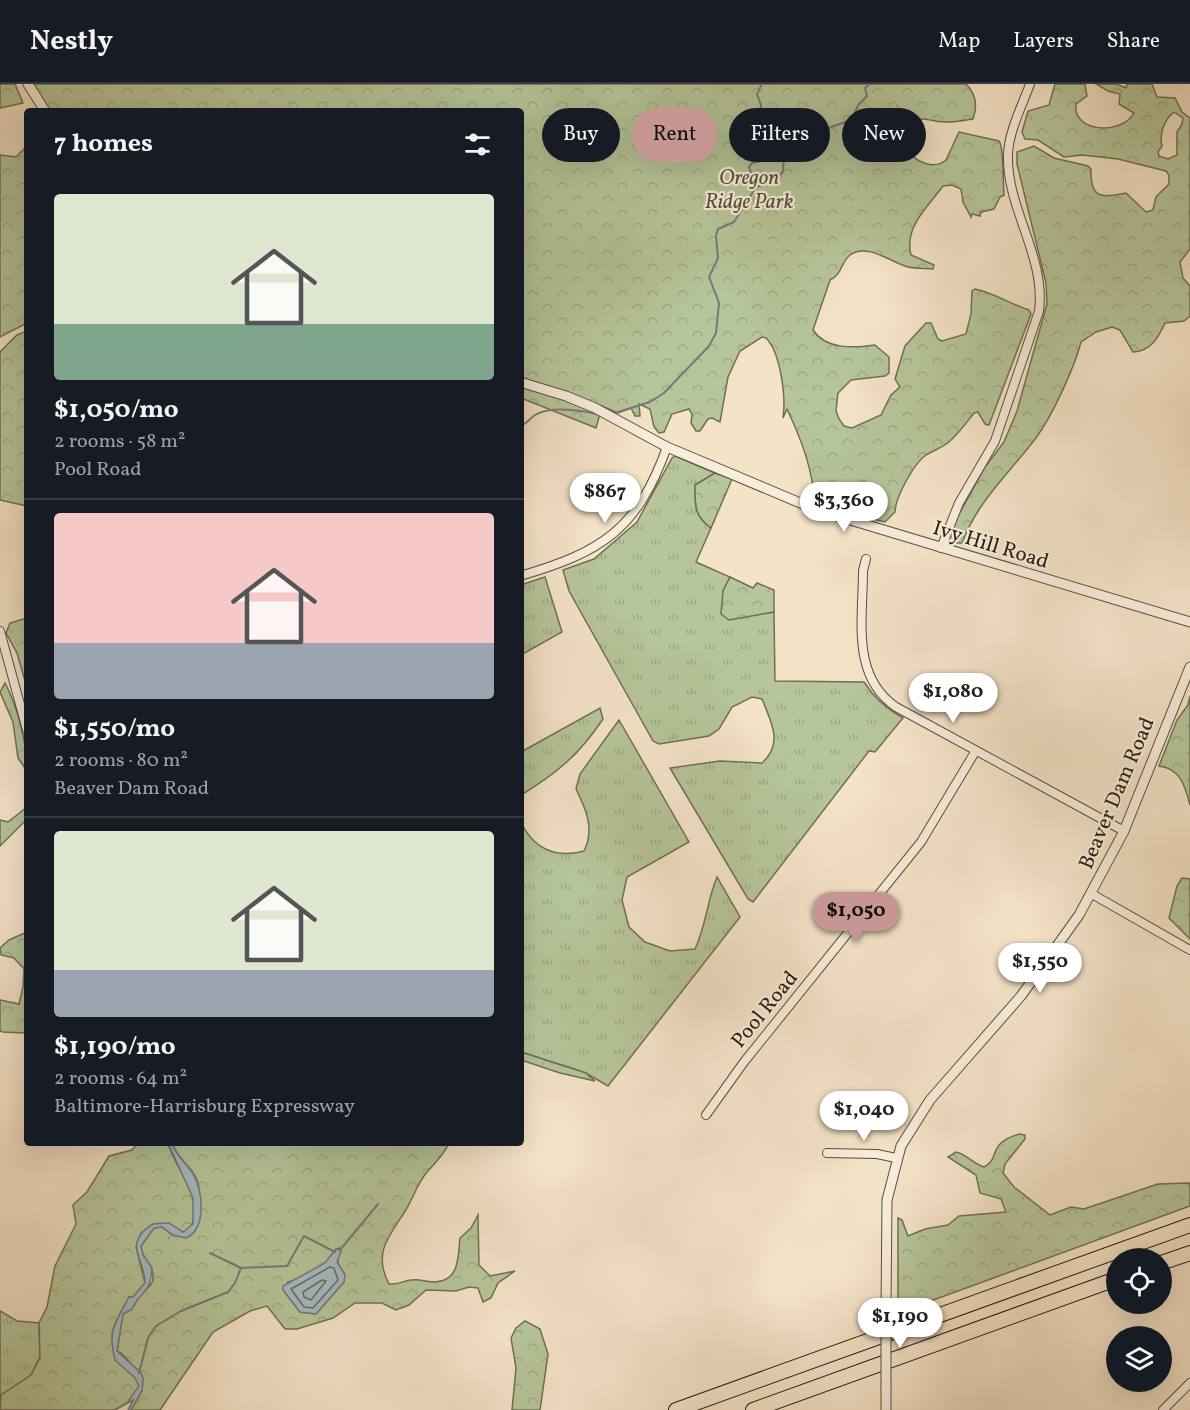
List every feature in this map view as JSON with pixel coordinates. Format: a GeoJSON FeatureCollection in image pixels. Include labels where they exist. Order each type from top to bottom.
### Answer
{"type":"FeatureCollection","features":[{"type":"Feature","properties":{"kind":"highway"},"geometry":{"type":"LineString","coordinates":[[676,1410],[1190,1225]]}},
{"type":"Feature","properties":{"kind":"highway"},"geometry":{"type":"LineString","coordinates":[[1172,1259],[1190,1253]]}},
{"type":"Feature","properties":{"kind":"highway"},"geometry":{"type":"LineString","coordinates":[[753,1410],[1106,1284]]}},
{"type":"Feature","properties":{"kind":"street"},"geometry":{"type":"LineString","coordinates":[[28,84],[43,108]]}},
{"type":"Feature","properties":{"kind":"street"},"geometry":{"type":"LineString","coordinates":[[941,548],[959,503],[995,441],[1039,311],[1041,298],[1037,269],[1009,169],[1010,145],[1030,84]]}},
{"type":"Feature","properties":{"kind":"street","name":"Ivy Hill Road"},"geometry":{"type":"LineString","coordinates":[[524,383],[596,408],[667,447],[817,510],[1190,622]]}},
{"type":"Feature","properties":{"kind":"street"},"geometry":{"type":"LineString","coordinates":[[524,575],[573,559],[604,541],[619,529],[651,488],[667,447]]}},
{"type":"Feature","properties":{"kind":"street"},"geometry":{"type":"LineString","coordinates":[[866,559],[862,571],[863,648],[872,684],[878,693],[896,707],[975,752],[1124,831]]}},
{"type":"Feature","properties":{"kind":"street"},"geometry":{"type":"LineString","coordinates":[[0,631],[24,719]]}},
{"type":"Feature","properties":{"kind":"street","name":"Beaver Dam Road"},"geometry":{"type":"LineString","coordinates":[[886,1410],[887,1200],[896,1158],[915,1120],[1021,996],[1063,940],[1092,894],[1124,831],[1190,667]]}},
{"type":"Feature","properties":{"kind":"street","name":"Pool Road"},"geometry":{"type":"LineString","coordinates":[[706,1114],[744,1062],[915,849],[936,819],[975,752]]}},
{"type":"Feature","properties":{"kind":"street"},"geometry":{"type":"LineString","coordinates":[[1092,894],[1190,950]]}},
{"type":"Feature","properties":{"kind":"street"},"geometry":{"type":"LineString","coordinates":[[827,1153],[877,1154],[896,1158]]}},
{"type":"Feature","properties":{"kind":"street"},"geometry":{"type":"LineString","coordinates":[[1163,1410],[1190,1383]]}},
{"type":"Feature","properties":{"kind":"green space"},"geometry":{"type":"Polygon","coordinates":[[[0,84],[15,84],[23,103],[0,108],[0,84]]]}},
{"type":"Feature","properties":{"kind":"green space","name":"Oregon Ridge Park"},"geometry":{"type":"Polygon","coordinates":[[[33,84],[966,84],[975,100],[973,119],[949,122],[926,119],[926,108],[842,108],[842,162],[939,164],[946,160],[959,132],[999,141],[1003,157],[1004,195],[1000,197],[994,209],[981,212],[980,216],[972,214],[971,217],[963,202],[961,189],[952,185],[943,186],[918,218],[911,236],[911,255],[934,265],[933,269],[908,267],[870,252],[856,252],[850,255],[837,275],[830,280],[813,330],[825,341],[841,346],[875,345],[889,357],[889,373],[885,376],[851,380],[838,393],[836,411],[839,419],[844,426],[852,428],[881,415],[891,395],[900,387],[895,379],[905,346],[926,323],[931,323],[938,339],[942,341],[966,334],[971,314],[972,291],[975,289],[1029,310],[1031,314],[989,425],[985,424],[978,412],[974,413],[950,441],[921,459],[902,490],[895,512],[885,522],[815,505],[806,456],[787,409],[783,418],[784,399],[779,365],[766,338],[762,337],[740,351],[728,377],[720,422],[712,418],[708,419],[700,431],[696,431],[691,423],[692,414],[689,409],[672,414],[664,432],[659,433],[654,427],[650,409],[639,404],[640,416],[635,416],[631,408],[618,413],[602,406],[596,428],[524,399],[524,108],[48,108],[33,84]]]}},
{"type":"Feature","properties":{"kind":"green space"},"geometry":{"type":"Polygon","coordinates":[[[1055,84],[1085,84],[1087,96],[1076,104],[1077,113],[1089,125],[1109,128],[1128,120],[1134,113],[1119,104],[1120,94],[1108,91],[1096,84],[1116,84],[1126,88],[1127,84],[1152,84],[1157,97],[1175,98],[1182,112],[1190,118],[1190,249],[1180,262],[1183,278],[1190,286],[1190,316],[1184,321],[1165,323],[1153,343],[1139,351],[1133,352],[1120,330],[1112,327],[1096,332],[1081,342],[1068,378],[1042,429],[985,501],[968,528],[962,543],[957,543],[952,538],[952,527],[985,467],[1004,442],[1017,411],[1047,304],[1046,283],[1017,164],[1017,152],[1034,146],[1054,158],[1088,166],[1091,169],[1095,191],[1104,196],[1126,193],[1146,212],[1153,210],[1156,197],[1169,184],[1169,175],[1166,171],[1118,159],[1082,155],[1064,157],[1038,140],[1025,139],[1022,132],[1028,111],[1049,105],[1055,84]],[[1174,112],[1167,119],[1162,132],[1159,156],[1168,159],[1177,155],[1177,132],[1183,118],[1174,112]]]}},
{"type":"Feature","properties":{"kind":"green space"},"geometry":{"type":"Polygon","coordinates":[[[24,149],[24,325],[0,337],[0,155],[16,157],[24,149]]]}},
{"type":"Feature","properties":{"kind":"green space"},"geometry":{"type":"Polygon","coordinates":[[[24,332],[24,505],[0,500],[0,352],[17,335],[24,332]]]}},
{"type":"Feature","properties":{"kind":"green space"},"geometry":{"type":"Polygon","coordinates":[[[675,456],[715,473],[695,485],[698,514],[711,528],[696,562],[730,577],[723,591],[763,613],[774,612],[775,681],[864,682],[881,703],[903,718],[875,752],[869,751],[753,902],[748,899],[670,768],[720,761],[762,763],[773,748],[774,732],[762,699],[752,697],[732,707],[719,729],[709,736],[659,744],[653,741],[569,591],[563,570],[594,559],[637,522],[675,456]]]}},
{"type":"Feature","properties":{"kind":"green space"},"geometry":{"type":"Polygon","coordinates":[[[715,473],[732,479],[711,528],[698,514],[695,485],[715,473]]]}},
{"type":"Feature","properties":{"kind":"green space"},"geometry":{"type":"Polygon","coordinates":[[[545,577],[562,632],[524,653],[524,584],[545,577]]]}},
{"type":"Feature","properties":{"kind":"green space"},"geometry":{"type":"Polygon","coordinates":[[[730,577],[753,588],[757,583],[774,590],[774,612],[729,620],[721,614],[723,591],[730,577]]]}},
{"type":"Feature","properties":{"kind":"green space"},"geometry":{"type":"Polygon","coordinates":[[[24,619],[24,678],[17,653],[6,633],[10,623],[24,619]]]}},
{"type":"Feature","properties":{"kind":"green space"},"geometry":{"type":"Polygon","coordinates":[[[5,683],[21,726],[24,767],[18,758],[13,722],[0,692],[5,683]]]}},
{"type":"Feature","properties":{"kind":"green space"},"geometry":{"type":"Polygon","coordinates":[[[1190,696],[1190,805],[1181,780],[1172,771],[1159,766],[1177,720],[1188,705],[1190,696]]]}},
{"type":"Feature","properties":{"kind":"green space"},"geometry":{"type":"Polygon","coordinates":[[[600,708],[603,719],[576,753],[546,779],[524,793],[524,750],[600,708]]]}},
{"type":"Feature","properties":{"kind":"green space"},"geometry":{"type":"Polygon","coordinates":[[[619,720],[689,842],[627,877],[622,900],[629,927],[645,942],[670,951],[695,949],[717,877],[740,917],[608,1086],[586,1073],[524,1053],[524,828],[531,838],[546,849],[563,853],[584,851],[589,827],[586,812],[576,789],[580,774],[619,720]]]}},
{"type":"Feature","properties":{"kind":"green space"},"geometry":{"type":"Polygon","coordinates":[[[24,809],[24,822],[0,846],[0,820],[8,822],[24,809]]]}},
{"type":"Feature","properties":{"kind":"green space"},"geometry":{"type":"Polygon","coordinates":[[[1182,878],[1190,879],[1190,939],[1169,918],[1177,886],[1182,878]]]}},
{"type":"Feature","properties":{"kind":"green space"},"geometry":{"type":"Polygon","coordinates":[[[24,933],[24,969],[14,958],[1,955],[0,948],[9,940],[24,933]]]}},
{"type":"Feature","properties":{"kind":"green space"},"geometry":{"type":"Polygon","coordinates":[[[24,969],[24,1033],[0,1031],[0,1000],[19,1004],[24,969]]]}},
{"type":"Feature","properties":{"kind":"green space"},"geometry":{"type":"Polygon","coordinates":[[[524,1053],[586,1073],[595,1081],[524,1061],[524,1053]]]}},
{"type":"Feature","properties":{"kind":"green space"},"geometry":{"type":"Polygon","coordinates":[[[1020,1134],[1025,1135],[1025,1139],[1005,1164],[1003,1173],[1014,1187],[1050,1215],[1071,1207],[1084,1209],[1158,1184],[1190,1183],[1190,1206],[898,1313],[898,1218],[902,1220],[908,1236],[925,1229],[948,1225],[959,1216],[1006,1212],[1001,1199],[980,1193],[976,1175],[948,1157],[956,1152],[984,1167],[992,1160],[1002,1142],[1020,1134]]]}},
{"type":"Feature","properties":{"kind":"green space"},"geometry":{"type":"Polygon","coordinates":[[[135,1146],[169,1146],[189,1187],[195,1210],[193,1221],[187,1231],[182,1232],[166,1224],[157,1226],[141,1233],[136,1247],[145,1283],[133,1297],[129,1297],[115,1324],[112,1339],[118,1356],[136,1378],[139,1387],[127,1403],[115,1410],[0,1410],[1,1395],[31,1375],[40,1357],[39,1323],[47,1307],[55,1266],[76,1224],[73,1205],[87,1192],[109,1156],[132,1150],[135,1146]]]}},
{"type":"Feature","properties":{"kind":"green space"},"geometry":{"type":"Polygon","coordinates":[[[174,1146],[448,1146],[421,1180],[384,1246],[382,1264],[389,1284],[408,1280],[435,1282],[449,1277],[458,1260],[460,1238],[471,1228],[478,1215],[479,1265],[490,1276],[515,1271],[498,1283],[491,1298],[483,1302],[478,1288],[469,1287],[456,1291],[426,1290],[409,1305],[396,1310],[382,1303],[355,1303],[333,1318],[297,1329],[285,1329],[267,1306],[250,1311],[213,1332],[160,1410],[131,1410],[141,1391],[143,1381],[137,1370],[117,1351],[123,1314],[132,1309],[135,1300],[149,1287],[153,1279],[151,1268],[143,1255],[141,1246],[154,1228],[162,1227],[171,1234],[190,1236],[197,1212],[199,1186],[192,1171],[174,1146]],[[339,1248],[319,1267],[288,1282],[283,1290],[300,1312],[316,1314],[344,1282],[345,1275],[338,1264],[339,1248]]]}},
{"type":"Feature","properties":{"kind":"green space"},"geometry":{"type":"Polygon","coordinates":[[[0,1311],[17,1321],[39,1323],[40,1357],[31,1375],[0,1397],[0,1311]]]}},
{"type":"Feature","properties":{"kind":"green space"},"geometry":{"type":"Polygon","coordinates":[[[525,1321],[540,1329],[548,1354],[540,1410],[512,1410],[516,1368],[511,1338],[516,1328],[525,1321]]]}},
{"type":"Feature","properties":{"kind":"water"},"geometry":{"type":"Polygon","coordinates":[[[169,1146],[173,1146],[196,1181],[201,1199],[200,1218],[193,1233],[186,1238],[173,1235],[162,1227],[154,1228],[141,1246],[143,1255],[152,1268],[151,1277],[147,1288],[132,1309],[123,1314],[117,1351],[141,1373],[142,1391],[131,1410],[128,1410],[133,1400],[115,1410],[127,1403],[139,1386],[135,1378],[115,1360],[112,1341],[114,1327],[129,1297],[133,1297],[145,1283],[137,1252],[138,1238],[153,1224],[169,1223],[183,1232],[193,1224],[193,1198],[169,1146]]]}},
{"type":"Feature","properties":{"kind":"water"},"geometry":{"type":"Polygon","coordinates":[[[336,1249],[341,1251],[337,1262],[345,1275],[344,1282],[316,1314],[300,1312],[283,1290],[283,1286],[325,1263],[336,1249]]]}},
{"type":"Feature","properties":{"kind":"waterway"},"geometry":{"type":"LineString","coordinates":[[756,187],[749,167],[752,163],[761,161],[765,152],[762,142],[767,133],[759,124],[761,105],[757,94],[762,84]]}},
{"type":"Feature","properties":{"kind":"waterway"},"geometry":{"type":"LineString","coordinates":[[615,413],[650,402],[664,393],[709,346],[716,333],[719,303],[709,277],[718,258],[716,236],[718,229],[734,222],[756,187],[776,181],[783,171],[784,156],[801,149],[823,130],[851,120],[859,104],[867,96],[865,88],[870,84]]}},
{"type":"Feature","properties":{"kind":"waterway"},"geometry":{"type":"LineString","coordinates":[[524,424],[535,415],[550,410],[601,415]]}},
{"type":"Feature","properties":{"kind":"waterway"},"geometry":{"type":"LineString","coordinates":[[340,1250],[378,1204]]}},
{"type":"Feature","properties":{"kind":"waterway"},"geometry":{"type":"LineString","coordinates":[[210,1253],[241,1268],[287,1266],[304,1236],[335,1252]]}},
{"type":"Feature","properties":{"kind":"waterway"},"geometry":{"type":"LineString","coordinates":[[139,1373],[148,1338],[156,1326],[181,1311],[228,1292],[235,1283],[241,1268]]}}]}
